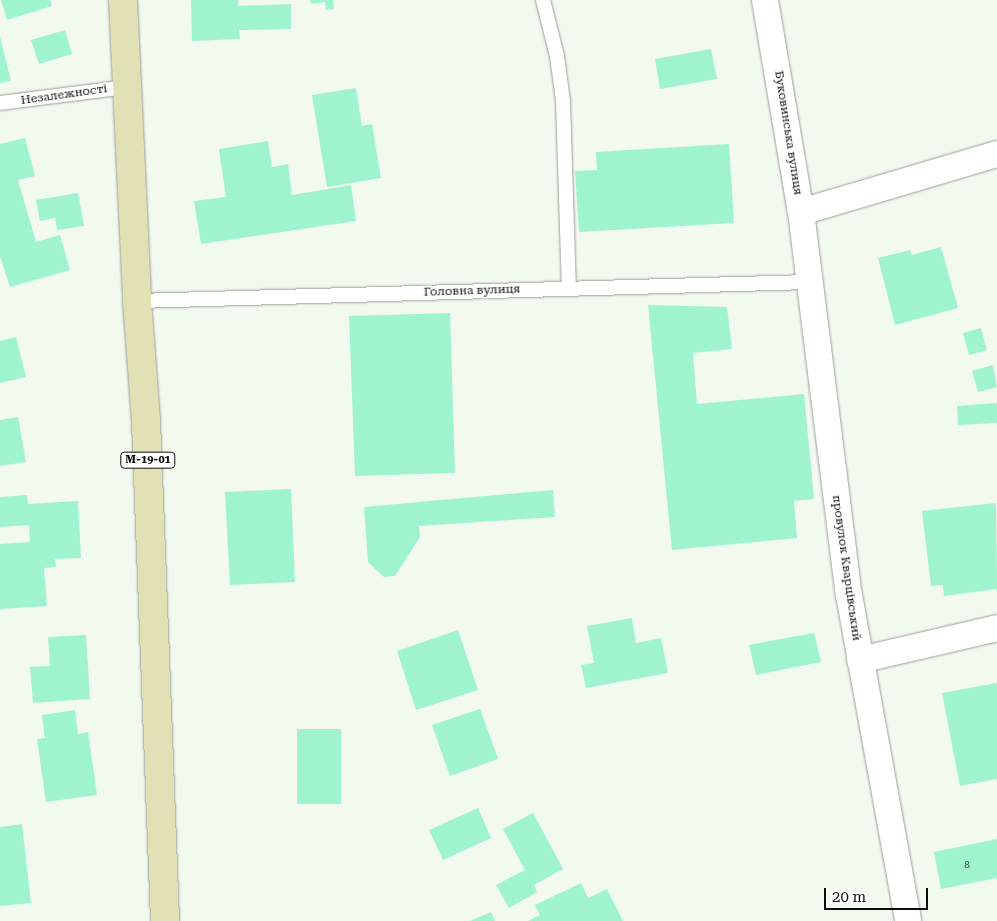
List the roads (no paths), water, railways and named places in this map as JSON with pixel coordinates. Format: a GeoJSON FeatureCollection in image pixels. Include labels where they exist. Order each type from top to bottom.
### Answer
{"type":"FeatureCollection","features":[{"type":"Feature","properties":{"kind":"main road","name":"М-19-01"},"geometry":{"type":"LineString","coordinates":[[123,0],[137,301],[146,421],[165,921]]}},
{"type":"Feature","properties":{"kind":"street","name":"Буковинська вулиця"},"geometry":{"type":"LineString","coordinates":[[765,0],[801,212],[997,154]]}},
{"type":"Feature","properties":{"kind":"street","name":"провулок Кварцівський"},"geometry":{"type":"LineString","coordinates":[[801,212],[808,282],[860,660],[908,921]]}},
{"type":"Feature","properties":{"kind":"street"},"geometry":{"type":"LineString","coordinates":[[860,660],[997,628]]}},
{"type":"Feature","properties":{"kind":"lane"},"geometry":{"type":"LineString","coordinates":[[543,0],[557,56],[563,101],[569,289]]}},
{"type":"Feature","properties":{"kind":"lane","name":"Незалежності"},"geometry":{"type":"LineString","coordinates":[[0,103],[127,86]]}},
{"type":"Feature","properties":{"kind":"lane","name":"Головна вулиця"},"geometry":{"type":"LineString","coordinates":[[137,301],[808,282]]}}]}
